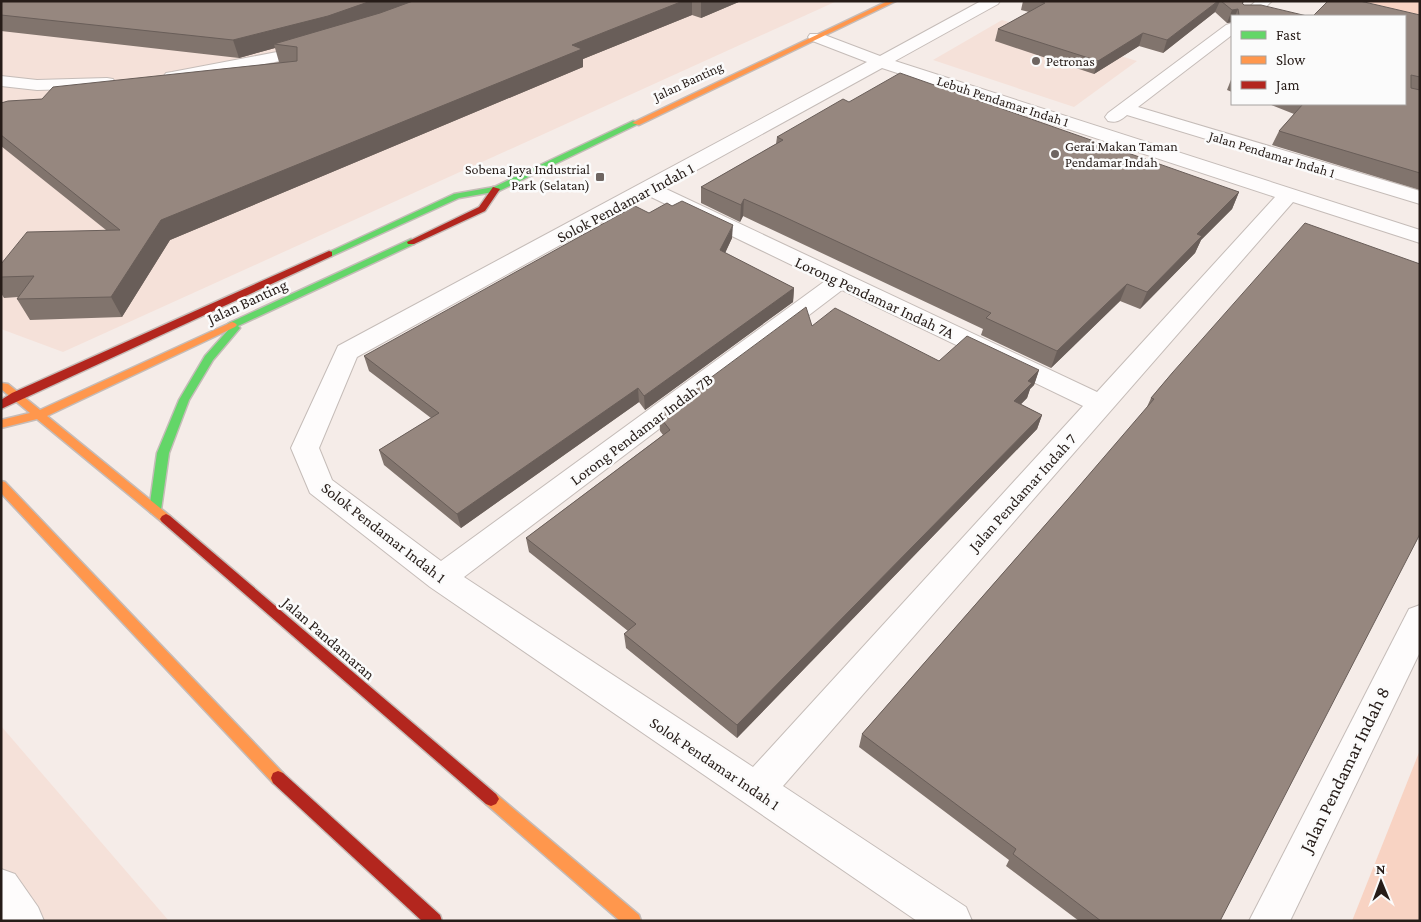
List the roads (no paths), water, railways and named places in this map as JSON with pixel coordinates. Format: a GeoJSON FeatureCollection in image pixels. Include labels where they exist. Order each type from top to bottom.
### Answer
{"type":"FeatureCollection","features":[{"type":"Feature","properties":{"kind":"main road","name":"Jalan Banting"},"geometry":{"type":"LineString","coordinates":[[1,405],[16,396],[457,196],[496,190],[893,1]]}},
{"type":"Feature","properties":{"kind":"main road","name":"Jalan Banting"},"geometry":{"type":"LineString","coordinates":[[1,424],[39,415],[482,209],[496,190]]}},
{"type":"Feature","properties":{"kind":"main road"},"geometry":{"type":"LineString","coordinates":[[155,510],[163,453],[184,400],[209,358],[240,322]]}},
{"type":"Feature","properties":{"kind":"main road","name":"Jalan Pandamaran"},"geometry":{"type":"LineString","coordinates":[[1,384],[155,510],[632,921]]}},
{"type":"Feature","properties":{"kind":"main road"},"geometry":{"type":"LineString","coordinates":[[1,485],[272,771],[434,921]]}},
{"type":"Feature","properties":{"kind":"street","name":"Solok Pendamar Indah 1"},"geometry":{"type":"LineString","coordinates":[[952,921],[441,578],[320,486],[305,448],[347,352],[993,1]]}},
{"type":"Feature","properties":{"kind":"street"},"geometry":{"type":"LineString","coordinates":[[1248,15],[1266,1]]}},
{"type":"Feature","properties":{"kind":"street"},"geometry":{"type":"LineString","coordinates":[[1095,131],[1231,29]]}},
{"type":"Feature","properties":{"kind":"street","name":"Lebuh Pendamar Indah 1"},"geometry":{"type":"LineString","coordinates":[[816,37],[881,62],[1420,237]]}},
{"type":"Feature","properties":{"kind":"street"},"geometry":{"type":"LineString","coordinates":[[155,79],[280,56],[325,43]]}},
{"type":"Feature","properties":{"kind":"street"},"geometry":{"type":"LineString","coordinates":[[1211,45],[1231,51]]}},
{"type":"Feature","properties":{"kind":"street"},"geometry":{"type":"LineString","coordinates":[[1,80],[37,85],[81,85],[128,81]]}},
{"type":"Feature","properties":{"kind":"street","name":"Jalan Pendamar Indah 1"},"geometry":{"type":"LineString","coordinates":[[1125,110],[1420,198]]}},
{"type":"Feature","properties":{"kind":"street","name":"Lorong Pendamar Indah 7A"},"geometry":{"type":"LineString","coordinates":[[650,189],[1101,404]]}},
{"type":"Feature","properties":{"kind":"street","name":"Jalan Pendamar Indah 7"},"geometry":{"type":"LineString","coordinates":[[756,790],[1289,194]]}},
{"type":"Feature","properties":{"kind":"street","name":"Lorong Pendamar Indah 7B"},"geometry":{"type":"LineString","coordinates":[[441,578],[841,280]]}},
{"type":"Feature","properties":{"kind":"street","name":"Jalan Pendamar Indah 8"},"geometry":{"type":"LineString","coordinates":[[1269,921],[1420,618]]}},
{"type":"Feature","properties":{"kind":"street"},"geometry":{"type":"LineString","coordinates":[[1,888],[24,921]]}},
{"type":"Feature","properties":{"kind":"place","name":"Petronas"},"geometry":{"type":"Point","coordinates":[1036,61]}},
{"type":"Feature","properties":{"kind":"place","name":"Gerai Makan Taman Pendamar Indah"},"geometry":{"type":"Point","coordinates":[1055,154]}},
{"type":"Feature","properties":{"kind":"place","name":"Sobena Jaya Industrial Park (Selatan)"},"geometry":{"type":"Point","coordinates":[600,177]}}]}
